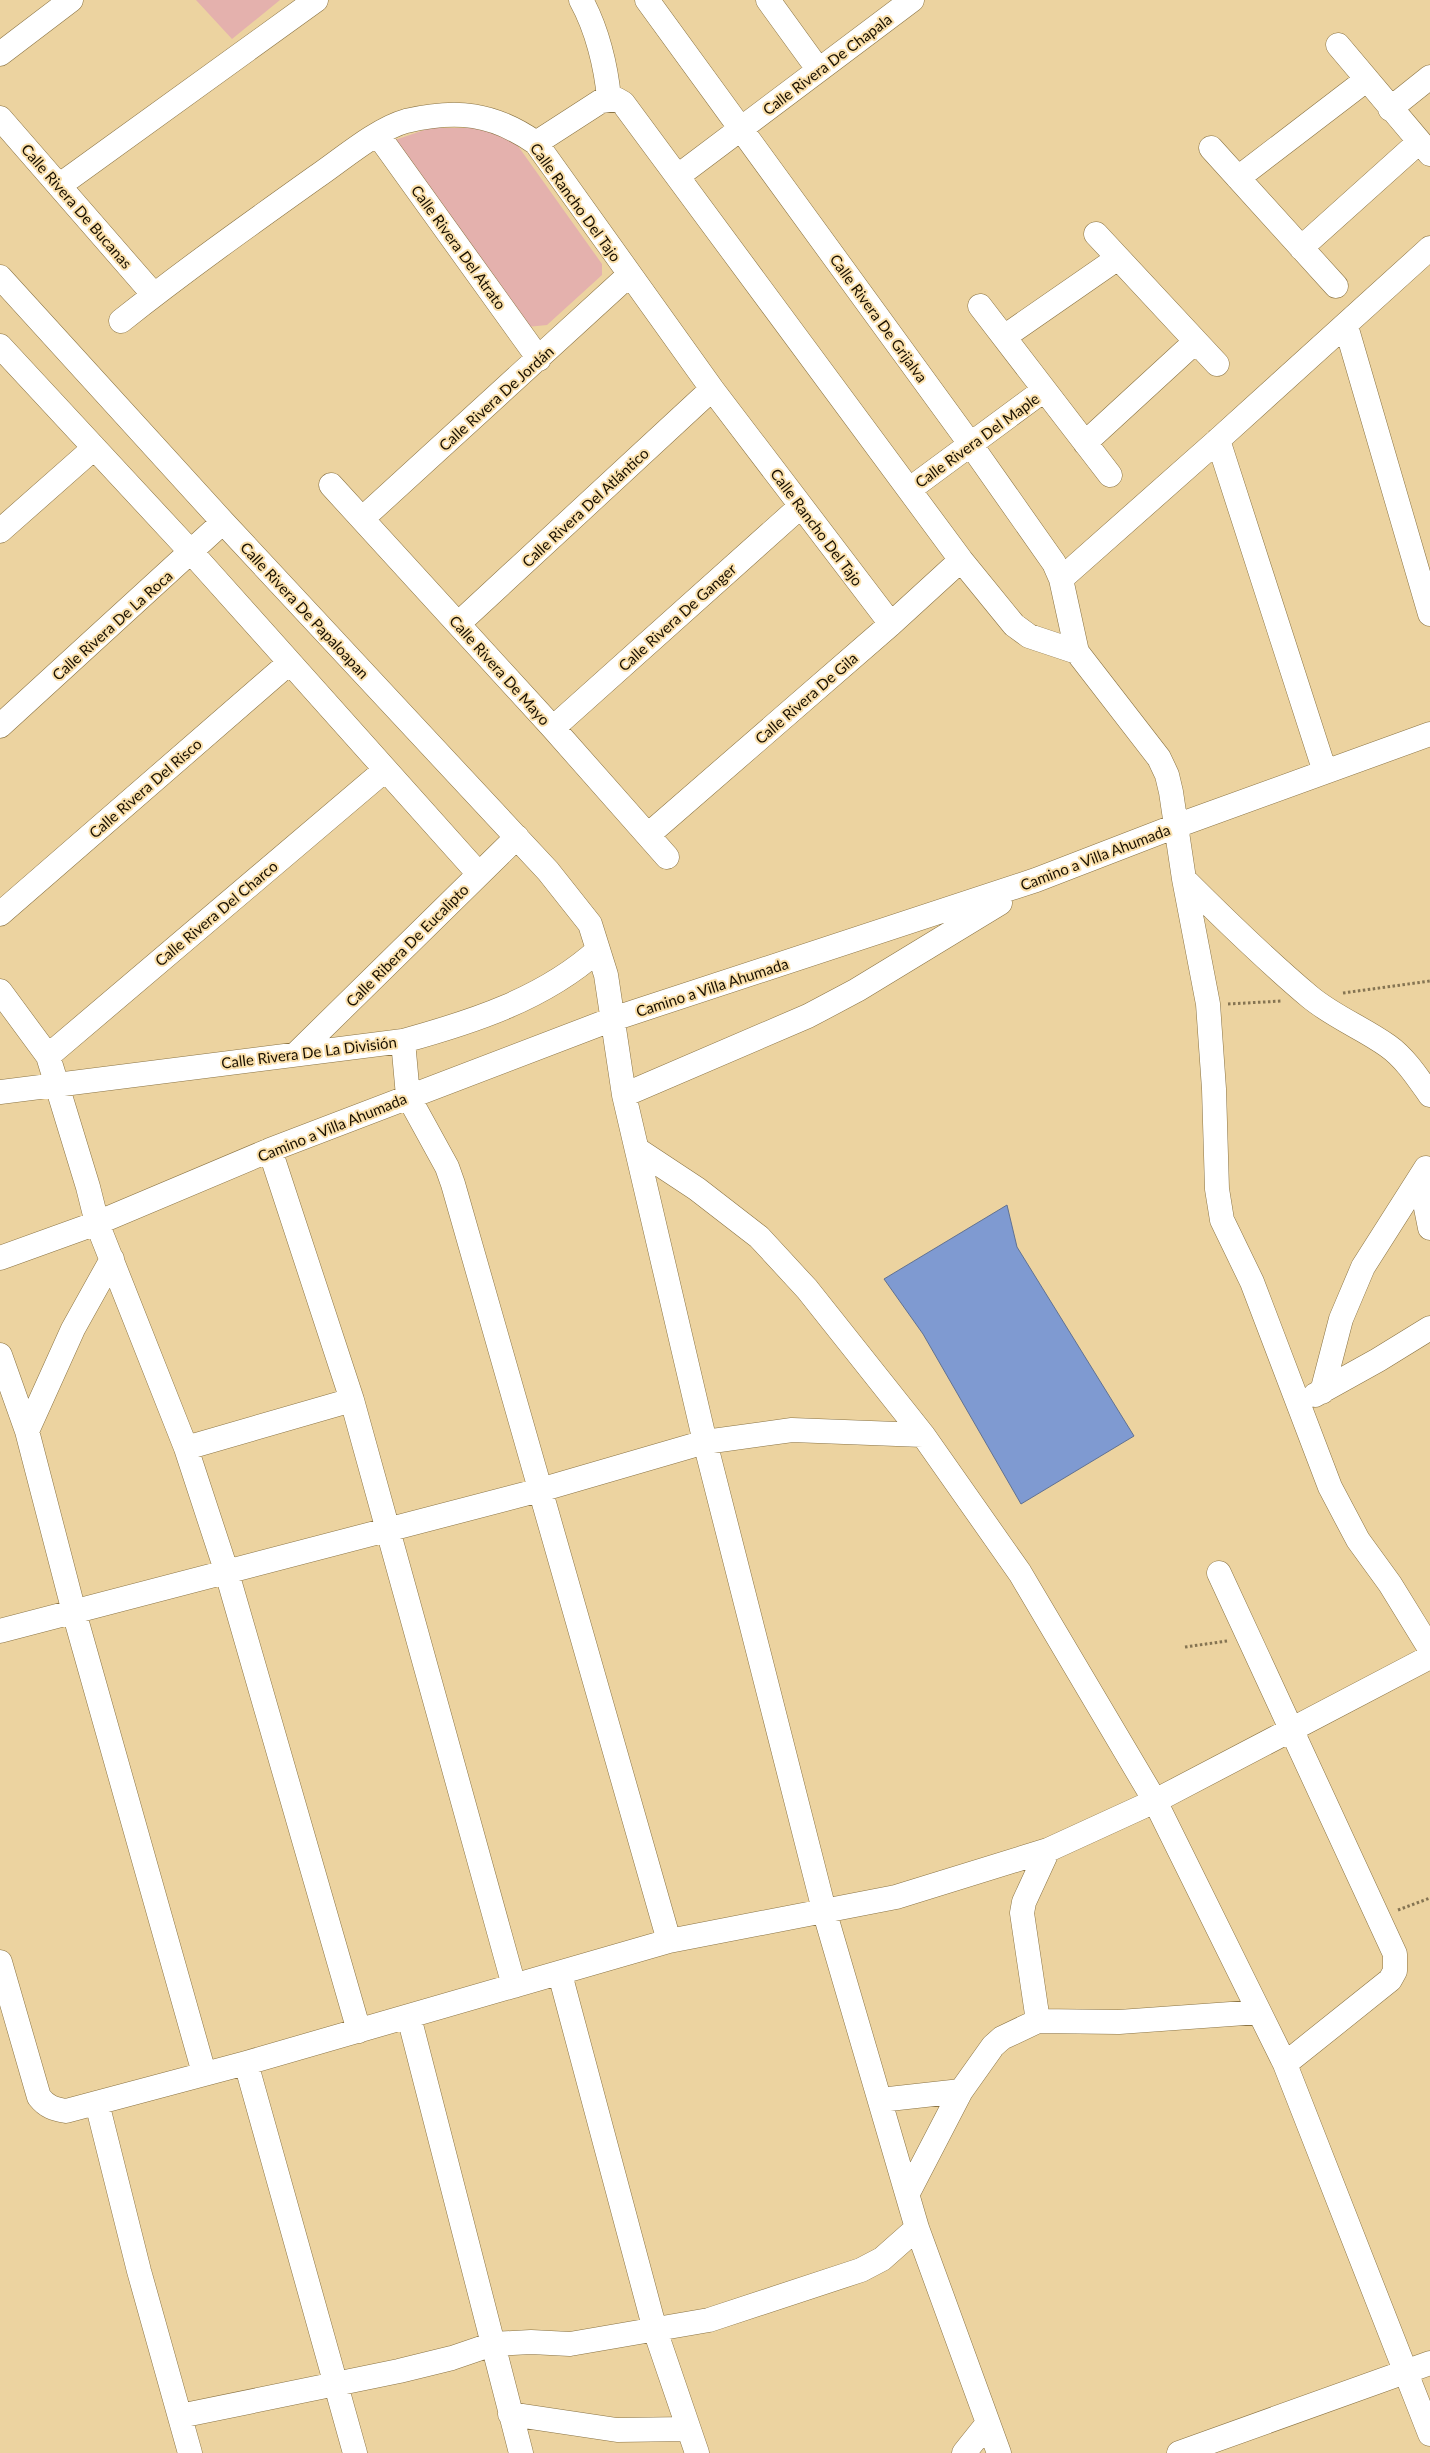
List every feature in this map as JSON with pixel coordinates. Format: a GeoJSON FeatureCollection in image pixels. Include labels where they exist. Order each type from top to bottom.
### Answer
{"type":"FeatureCollection","features":[{"type":"Feature","properties":{"kind":"street"},"geometry":{"type":"LineString","coordinates":[[0,54],[71,0]]}},
{"type":"Feature","properties":{"kind":"street"},"geometry":{"type":"LineString","coordinates":[[60,184],[316,0]]}},
{"type":"Feature","properties":{"kind":"street"},"geometry":{"type":"LineString","coordinates":[[581,0],[607,72],[610,98]]}},
{"type":"Feature","properties":{"kind":"street","name":"Calle Rivera De Grijalva"},"geometry":{"type":"LineString","coordinates":[[647,0],[972,446],[1054,563],[1061,578],[1076,652]]}},
{"type":"Feature","properties":{"kind":"street"},"geometry":{"type":"LineString","coordinates":[[768,0],[818,70]]}},
{"type":"Feature","properties":{"kind":"street","name":"Calle Rivera De Chapala"},"geometry":{"type":"LineString","coordinates":[[678,176],[912,0]]}},
{"type":"Feature","properties":{"kind":"street"},"geometry":{"type":"LineString","coordinates":[[1301,248],[1424,148],[1338,45]]}},
{"type":"Feature","properties":{"kind":"street"},"geometry":{"type":"LineString","coordinates":[[1390,109],[1430,77]]}},
{"type":"Feature","properties":{"kind":"street"},"geometry":{"type":"LineString","coordinates":[[1238,178],[1366,80]]}},
{"type":"Feature","properties":{"kind":"street"},"geometry":{"type":"LineString","coordinates":[[536,143],[601,101],[610,98],[623,102],[962,560],[1014,625],[1029,636],[1076,652],[1159,758],[1167,775],[1184,879],[1208,1004],[1214,1089],[1218,1206],[1222,1220],[1252,1282],[1330,1487],[1358,1540],[1390,1584],[1430,1649]]}},
{"type":"Feature","properties":{"kind":"street","name":"Calle Rancho Del Tajo"},"geometry":{"type":"LineString","coordinates":[[121,321],[232,237],[378,135],[404,122],[438,116],[469,115],[514,128],[536,143],[712,389],[891,624]]}},
{"type":"Feature","properties":{"kind":"street","name":"Calle Rivera De Bucanas"},"geometry":{"type":"LineString","coordinates":[[0,118],[60,184],[154,295]]}},
{"type":"Feature","properties":{"kind":"street","name":"Calle Rivera Del Atrato"},"geometry":{"type":"LineString","coordinates":[[378,135],[539,359]]}},
{"type":"Feature","properties":{"kind":"street"},"geometry":{"type":"LineString","coordinates":[[1211,148],[1336,286]]}},
{"type":"Feature","properties":{"kind":"street"},"geometry":{"type":"LineString","coordinates":[[1096,234],[1217,364]]}},
{"type":"Feature","properties":{"kind":"street"},"geometry":{"type":"LineString","coordinates":[[1061,578],[1346,326],[1430,248]]}},
{"type":"Feature","properties":{"kind":"street"},"geometry":{"type":"LineString","coordinates":[[1004,336],[1118,258]]}},
{"type":"Feature","properties":{"kind":"street","name":"Calle Rivera De Jordán"},"geometry":{"type":"LineString","coordinates":[[362,519],[629,275]]}},
{"type":"Feature","properties":{"kind":"street","name":"Calle Rivera De Papaloapan"},"geometry":{"type":"LineString","coordinates":[[0,276],[223,522],[568,893],[590,924],[606,975],[624,1095],[705,1442],[824,1910],[918,2228],[999,2453]]}},
{"type":"Feature","properties":{"kind":"street","name":"Calle Rivera Del Maple"},"geometry":{"type":"LineString","coordinates":[[980,306],[1110,476]]}},
{"type":"Feature","properties":{"kind":"street"},"geometry":{"type":"LineString","coordinates":[[1346,326],[1430,614]]}},
{"type":"Feature","properties":{"kind":"street"},"geometry":{"type":"LineString","coordinates":[[1085,443],[1195,342]]}},
{"type":"Feature","properties":{"kind":"street"},"geometry":{"type":"LineString","coordinates":[[0,346],[192,553],[479,874]]}},
{"type":"Feature","properties":{"kind":"street","name":"Calle Rivera Del Atlántico"},"geometry":{"type":"LineString","coordinates":[[458,624],[712,389]]}},
{"type":"Feature","properties":{"kind":"street","name":"Calle Rivera Del Maple"},"geometry":{"type":"LineString","coordinates":[[910,489],[972,446],[1044,390]]}},
{"type":"Feature","properties":{"kind":"street"},"geometry":{"type":"LineString","coordinates":[[1218,440],[1325,772]]}},
{"type":"Feature","properties":{"kind":"street"},"geometry":{"type":"LineString","coordinates":[[0,531],[94,448]]}},
{"type":"Feature","properties":{"kind":"street","name":"Calle Rivera De Mayo"},"geometry":{"type":"LineString","coordinates":[[331,485],[553,728],[667,857]]}},
{"type":"Feature","properties":{"kind":"street","name":"Calle Rivera De Ganger"},"geometry":{"type":"LineString","coordinates":[[553,728],[801,506]]}},
{"type":"Feature","properties":{"kind":"street","name":"Calle Rivera De La Roca"},"geometry":{"type":"LineString","coordinates":[[0,726],[192,553],[223,522]]}},
{"type":"Feature","properties":{"kind":"street","name":"Calle Rivera De Gila"},"geometry":{"type":"LineString","coordinates":[[648,835],[962,560]]}},
{"type":"Feature","properties":{"kind":"street","name":"Calle Rivera Del Risco"},"geometry":{"type":"LineString","coordinates":[[0,914],[289,663]]}},
{"type":"Feature","properties":{"kind":"street","name":"Camino a Villa Ahumada"},"geometry":{"type":"LineString","coordinates":[[0,1258],[97,1223],[270,1150],[408,1096],[613,1019],[726,980],[822,952],[1036,880],[1176,826],[1430,734]]}},
{"type":"Feature","properties":{"kind":"street","name":"Calle Rivera Del Charco"},"geometry":{"type":"LineString","coordinates":[[48,1056],[385,770]]}},
{"type":"Feature","properties":{"kind":"street","name":"Calle Ribera De Eucalipto"},"geometry":{"type":"LineString","coordinates":[[297,1054],[516,837]]}},
{"type":"Feature","properties":{"kind":"street"},"geometry":{"type":"LineString","coordinates":[[1184,879],[1237,932],[1311,998],[1335,1016],[1390,1047],[1408,1065],[1430,1095]]}},
{"type":"Feature","properties":{"kind":"street"},"geometry":{"type":"LineString","coordinates":[[624,1095],[808,1016],[857,990],[1036,880]]}},
{"type":"Feature","properties":{"kind":"street","name":"Calle Rivera De La División"},"geometry":{"type":"LineString","coordinates":[[0,1092],[403,1041],[453,1027],[544,989],[579,968],[598,950]]}},
{"type":"Feature","properties":{"kind":"street"},"geometry":{"type":"LineString","coordinates":[[0,991],[48,1056],[88,1186],[97,1223],[186,1448],[226,1572],[359,2031]]}},
{"type":"Feature","properties":{"kind":"street"},"geometry":{"type":"LineString","coordinates":[[403,1041],[408,1096],[447,1166],[453,1184],[669,1941]]}},
{"type":"Feature","properties":{"kind":"street"},"geometry":{"type":"LineString","coordinates":[[270,1150],[352,1400],[514,1986]]}},
{"type":"Feature","properties":{"kind":"street"},"geometry":{"type":"LineString","coordinates":[[638,1150],[697,1189],[759,1237],[807,1289],[923,1435],[1020,1573],[1155,1801],[1284,2064],[1430,2434]]}},
{"type":"Feature","properties":{"kind":"street"},"geometry":{"type":"LineString","coordinates":[[1322,1392],[1341,1318],[1363,1267],[1428,1160]]}},
{"type":"Feature","properties":{"kind":"street"},"geometry":{"type":"LineString","coordinates":[[1428,1160],[1426,1208],[1430,1228]]}},
{"type":"Feature","properties":{"kind":"street"},"geometry":{"type":"LineString","coordinates":[[27,1430],[73,1329],[112,1259]]}},
{"type":"Feature","properties":{"kind":"street"},"geometry":{"type":"LineString","coordinates":[[1298,1405],[1430,1328]]}},
{"type":"Feature","properties":{"kind":"street"},"geometry":{"type":"LineString","coordinates":[[0,1355],[27,1430],[74,1612],[204,2073]]}},
{"type":"Feature","properties":{"kind":"street"},"geometry":{"type":"LineString","coordinates":[[186,1448],[352,1400]]}},
{"type":"Feature","properties":{"kind":"street"},"geometry":{"type":"LineString","coordinates":[[0,1631],[388,1528],[540,1490],[705,1442],[792,1430],[923,1435]]}},
{"type":"Feature","properties":{"kind":"street"},"geometry":{"type":"LineString","coordinates":[[1219,1573],[1396,1954],[1395,1971],[1390,1980],[1284,2064]]}},
{"type":"Feature","properties":{"kind":"street"},"geometry":{"type":"LineString","coordinates":[[0,1962],[39,2098],[45,2105],[55,2110],[66,2111],[246,2063],[560,1974],[669,1941],[896,1897],[1048,1850],[1155,1801],[1430,1657]]}},
{"type":"Feature","properties":{"kind":"street"},"geometry":{"type":"LineString","coordinates":[[1038,2021],[1022,1913],[1024,1902],[1048,1850]]}},
{"type":"Feature","properties":{"kind":"street"},"geometry":{"type":"LineString","coordinates":[[560,1974],[655,2330],[687,2429],[697,2453]]}},
{"type":"Feature","properties":{"kind":"street"},"geometry":{"type":"LineString","coordinates":[[908,2193],[961,2091],[993,2046],[1002,2038],[1038,2021],[1119,2022],[1259,2012]]}},
{"type":"Feature","properties":{"kind":"street"},"geometry":{"type":"LineString","coordinates":[[408,2017],[521,2453]]}},
{"type":"Feature","properties":{"kind":"street"},"geometry":{"type":"LineString","coordinates":[[246,2063],[355,2453]]}},
{"type":"Feature","properties":{"kind":"street"},"geometry":{"type":"LineString","coordinates":[[880,2100],[961,2091]]}},
{"type":"Feature","properties":{"kind":"street"},"geometry":{"type":"LineString","coordinates":[[97,2103],[190,2453]]}},
{"type":"Feature","properties":{"kind":"street"},"geometry":{"type":"LineString","coordinates":[[180,2416],[452,2358],[493,2344],[531,2342],[570,2344],[709,2320],[861,2270],[882,2259],[918,2228]]}},
{"type":"Feature","properties":{"kind":"street"},"geometry":{"type":"LineString","coordinates":[[1180,2453],[1430,2363]]}},
{"type":"Feature","properties":{"kind":"street"},"geometry":{"type":"LineString","coordinates":[[510,2414],[617,2430],[687,2429]]}},
{"type":"Feature","properties":{"kind":"street"},"geometry":{"type":"LineString","coordinates":[[964,2453],[988,2423]]}},
{"type":"Feature","properties":{"kind":"path"},"geometry":{"type":"LineString","coordinates":[[1185,1647],[1250,1638]]}},
{"type":"Feature","properties":{"kind":"path"},"geometry":{"type":"LineString","coordinates":[[1379,1918],[1430,1898]]}},
{"type":"Feature","properties":{"kind":"shaded area"},"geometry":{"type":"Polygon","coordinates":[[[196,0],[280,0],[232,39],[196,0]]]}},
{"type":"Feature","properties":{"kind":"shaded area"},"geometry":{"type":"Polygon","coordinates":[[[430,128],[477,128],[513,139],[602,264],[602,275],[547,325],[527,327],[395,140],[430,128]]]}},
{"type":"Feature","properties":{"kind":"water"},"geometry":{"type":"Polygon","coordinates":[[[1007,1205],[1017,1247],[1134,1436],[1021,1504],[923,1334],[884,1279],[1007,1205]]]}}]}
